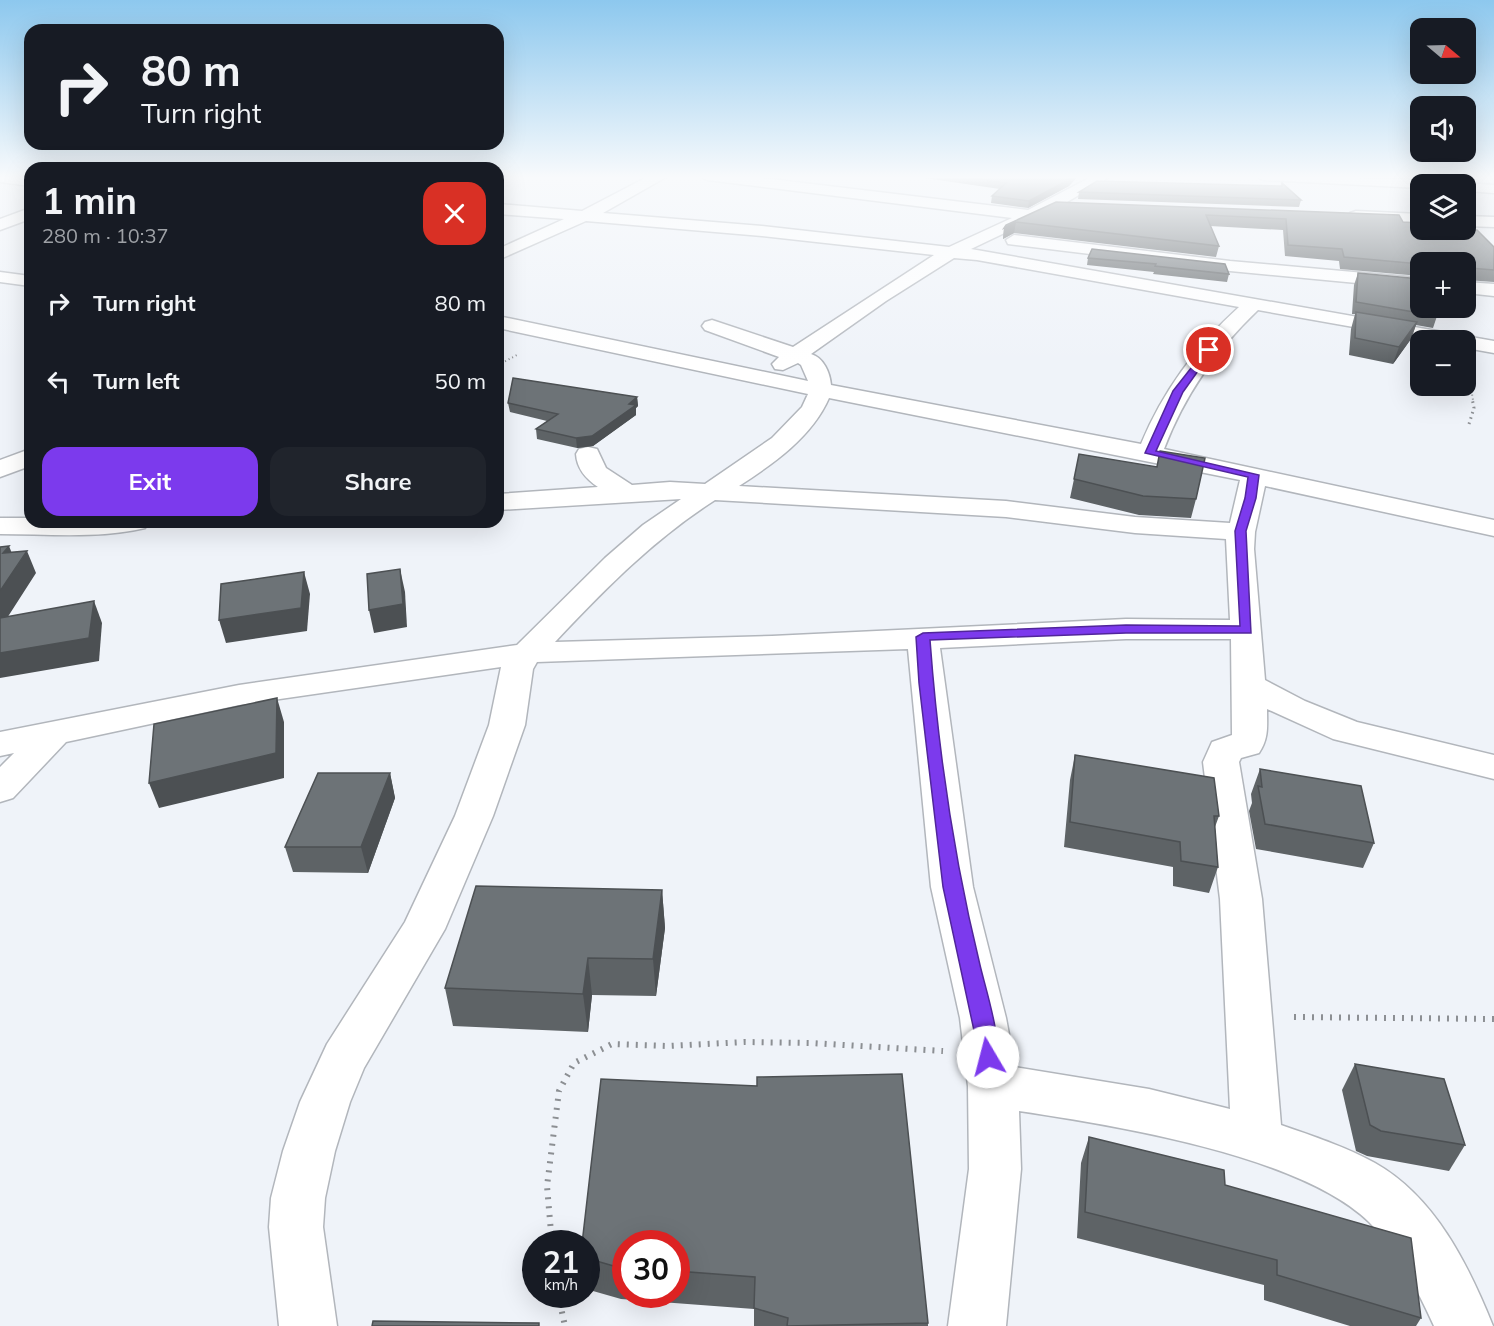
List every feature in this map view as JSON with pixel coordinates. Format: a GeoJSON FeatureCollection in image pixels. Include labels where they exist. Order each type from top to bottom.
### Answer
{"type":"FeatureCollection","features":[{"type":"Feature","properties":{"kind":"street"},"geometry":{"type":"LineString","coordinates":[[504,252],[536,238]]}},
{"type":"Feature","properties":{"kind":"street"},"geometry":{"type":"LineString","coordinates":[[812,238],[1025,262],[1410,331]]}},
{"type":"Feature","properties":{"kind":"street"},"geometry":{"type":"LineString","coordinates":[[765,376],[879,297],[951,252],[981,238],[1410,283]]}},
{"type":"Feature","properties":{"kind":"street"},"geometry":{"type":"LineString","coordinates":[[0,277],[24,280]]}},
{"type":"Feature","properties":{"kind":"street"},"geometry":{"type":"LineString","coordinates":[[1476,289],[1494,290]]}},
{"type":"Feature","properties":{"kind":"street"},"geometry":{"type":"LineString","coordinates":[[1150,453],[1159,428],[1190,374],[1221,336],[1254,304]]}},
{"type":"Feature","properties":{"kind":"street"},"geometry":{"type":"LineString","coordinates":[[504,323],[765,376],[821,390],[1150,453],[1494,528]]}},
{"type":"Feature","properties":{"kind":"street"},"geometry":{"type":"LineString","coordinates":[[308,1326],[296,1227],[298,1198],[309,1151],[325,1102],[344,1059],[423,929],[474,816],[507,725],[516,669],[527,653],[629,551],[673,516],[788,436],[812,411],[821,390],[819,373],[815,366],[797,355],[712,326]]}},
{"type":"Feature","properties":{"kind":"street"},"geometry":{"type":"LineString","coordinates":[[1476,344],[1494,347]]}},
{"type":"Feature","properties":{"kind":"street"},"geometry":{"type":"LineString","coordinates":[[588,454],[589,465],[601,477],[628,493]]}},
{"type":"Feature","properties":{"kind":"street"},"geometry":{"type":"LineString","coordinates":[[0,469],[24,459]]}},
{"type":"Feature","properties":{"kind":"street"},"geometry":{"type":"LineString","coordinates":[[1253,475],[1251,498],[1241,531],[1250,735],[1248,743],[1225,750],[1221,762],[1240,890],[1257,1139]]}},
{"type":"Feature","properties":{"kind":"street"},"geometry":{"type":"LineString","coordinates":[[504,502],[670,490],[1005,509],[1087,517],[1135,525],[1241,531]]}},
{"type":"Feature","properties":{"kind":"street"},"geometry":{"type":"LineString","coordinates":[[0,526],[24,526]]}},
{"type":"Feature","properties":{"kind":"street"},"geometry":{"type":"LineString","coordinates":[[0,744],[239,695],[527,653],[629,648],[772,646],[1126,629],[1247,630]]}},
{"type":"Feature","properties":{"kind":"street"},"geometry":{"type":"LineString","coordinates":[[923,637],[926,683],[952,887],[983,1018],[991,1072],[994,1169],[977,1326]]}},
{"type":"Feature","properties":{"kind":"street"},"geometry":{"type":"LineString","coordinates":[[1249,685],[1293,709],[1346,731],[1494,767]]}},
{"type":"Feature","properties":{"kind":"street"},"geometry":{"type":"LineString","coordinates":[[0,789],[56,731]]}},
{"type":"Feature","properties":{"kind":"street"},"geometry":{"type":"LineString","coordinates":[[991,1072],[1257,1139],[1352,1176],[1389,1205],[1424,1247],[1464,1326]]}},
{"type":"Feature","properties":{"kind":"path"},"geometry":{"type":"LineString","coordinates":[[1469,424],[1474,408],[1472,396]]}},
{"type":"Feature","properties":{"kind":"path"},"geometry":{"type":"LineString","coordinates":[[1250,1019],[1329,1016],[1434,1020],[1494,1019]]}},
{"type":"Feature","properties":{"kind":"path"},"geometry":{"type":"LineString","coordinates":[[551,1230],[547,1186],[559,1091],[574,1063],[612,1044],[668,1046],[745,1042],[913,1047],[991,1072]]}},
{"type":"Feature","properties":{"kind":"path"},"geometry":{"type":"LineString","coordinates":[[561,1308],[565,1326]]}},
{"type":"Feature","properties":{"kind":"building"},"geometry":{"type":"Polygon","coordinates":[[[1150,238],[1216,238],[1219,246],[1150,238]]]}},
{"type":"Feature","properties":{"kind":"building"},"geometry":{"type":"Polygon","coordinates":[[[1287,238],[1476,240],[1476,238],[1485,238],[1494,247],[1494,270],[1476,268],[1476,252],[1410,252],[1410,263],[1344,257],[1342,249],[1288,245],[1287,238]]]}},
{"type":"Feature","properties":{"kind":"building"},"geometry":{"type":"Polygon","coordinates":[[[1092,249],[1225,264],[1229,274],[1088,258],[1092,249]]]}},
{"type":"Feature","properties":{"kind":"building"},"geometry":{"type":"Polygon","coordinates":[[[1358,273],[1410,278],[1410,311],[1356,302],[1358,273]]]}},
{"type":"Feature","properties":{"kind":"building"},"geometry":{"type":"Polygon","coordinates":[[[1356,312],[1417,322],[1399,347],[1355,338],[1356,312]]]}},
{"type":"Feature","properties":{"kind":"building"},"geometry":{"type":"Polygon","coordinates":[[[513,378],[637,397],[629,404],[636,405],[592,436],[576,438],[536,429],[558,414],[508,403],[513,378]]]}},
{"type":"Feature","properties":{"kind":"building"},"geometry":{"type":"Polygon","coordinates":[[[1160,451],[1205,458],[1196,499],[1143,496],[1074,479],[1079,454],[1157,467],[1160,451]]]}},
{"type":"Feature","properties":{"kind":"building"},"geometry":{"type":"Polygon","coordinates":[[[9,546],[3,553],[27,551],[0,591],[0,547],[9,546]]]}},
{"type":"Feature","properties":{"kind":"building"},"geometry":{"type":"Polygon","coordinates":[[[400,569],[403,604],[369,610],[367,574],[400,569]]]}},
{"type":"Feature","properties":{"kind":"building"},"geometry":{"type":"Polygon","coordinates":[[[304,572],[301,608],[219,620],[221,584],[304,572]]]}},
{"type":"Feature","properties":{"kind":"building"},"geometry":{"type":"Polygon","coordinates":[[[94,601],[89,638],[0,653],[0,618],[94,601]]]}},
{"type":"Feature","properties":{"kind":"building"},"geometry":{"type":"Polygon","coordinates":[[[277,698],[276,753],[149,783],[154,724],[277,698]]]}},
{"type":"Feature","properties":{"kind":"building"},"geometry":{"type":"Polygon","coordinates":[[[1075,755],[1214,778],[1219,816],[1214,816],[1218,867],[1181,861],[1180,842],[1070,822],[1075,755]]]}},
{"type":"Feature","properties":{"kind":"building"},"geometry":{"type":"Polygon","coordinates":[[[1260,769],[1361,786],[1374,843],[1265,824],[1258,786],[1262,787],[1260,769]]]}},
{"type":"Feature","properties":{"kind":"building"},"geometry":{"type":"Polygon","coordinates":[[[318,773],[390,773],[361,847],[285,847],[318,773]]]}},
{"type":"Feature","properties":{"kind":"building"},"geometry":{"type":"Polygon","coordinates":[[[476,886],[662,890],[653,959],[588,958],[583,994],[445,988],[476,886]]]}},
{"type":"Feature","properties":{"kind":"building"},"geometry":{"type":"Polygon","coordinates":[[[1355,1064],[1444,1079],[1465,1145],[1381,1131],[1370,1125],[1355,1064]]]}},
{"type":"Feature","properties":{"kind":"building"},"geometry":{"type":"Polygon","coordinates":[[[902,1074],[928,1323],[787,1326],[788,1318],[754,1308],[755,1277],[690,1272],[690,1230],[612,1230],[612,1266],[600,1262],[600,1230],[584,1230],[601,1079],[757,1086],[757,1077],[902,1074]]]}},
{"type":"Feature","properties":{"kind":"building"},"geometry":{"type":"Polygon","coordinates":[[[1089,1137],[1224,1170],[1225,1185],[1411,1238],[1421,1318],[1277,1275],[1277,1260],[1085,1212],[1089,1137]]]}},
{"type":"Feature","properties":{"kind":"building"},"geometry":{"type":"Polygon","coordinates":[[[373,1321],[539,1323],[539,1326],[372,1326],[373,1321]]]}},
{"type":"Feature","properties":{"kind":"route"},"geometry":{"type":"LineString","coordinates":[[988,1057],[983,1018],[952,887],[926,683],[923,637],[1126,629],[1247,630],[1240,549],[1241,531],[1251,498],[1253,475],[1150,453],[1159,428],[1178,391],[1209,350]]}}]}
